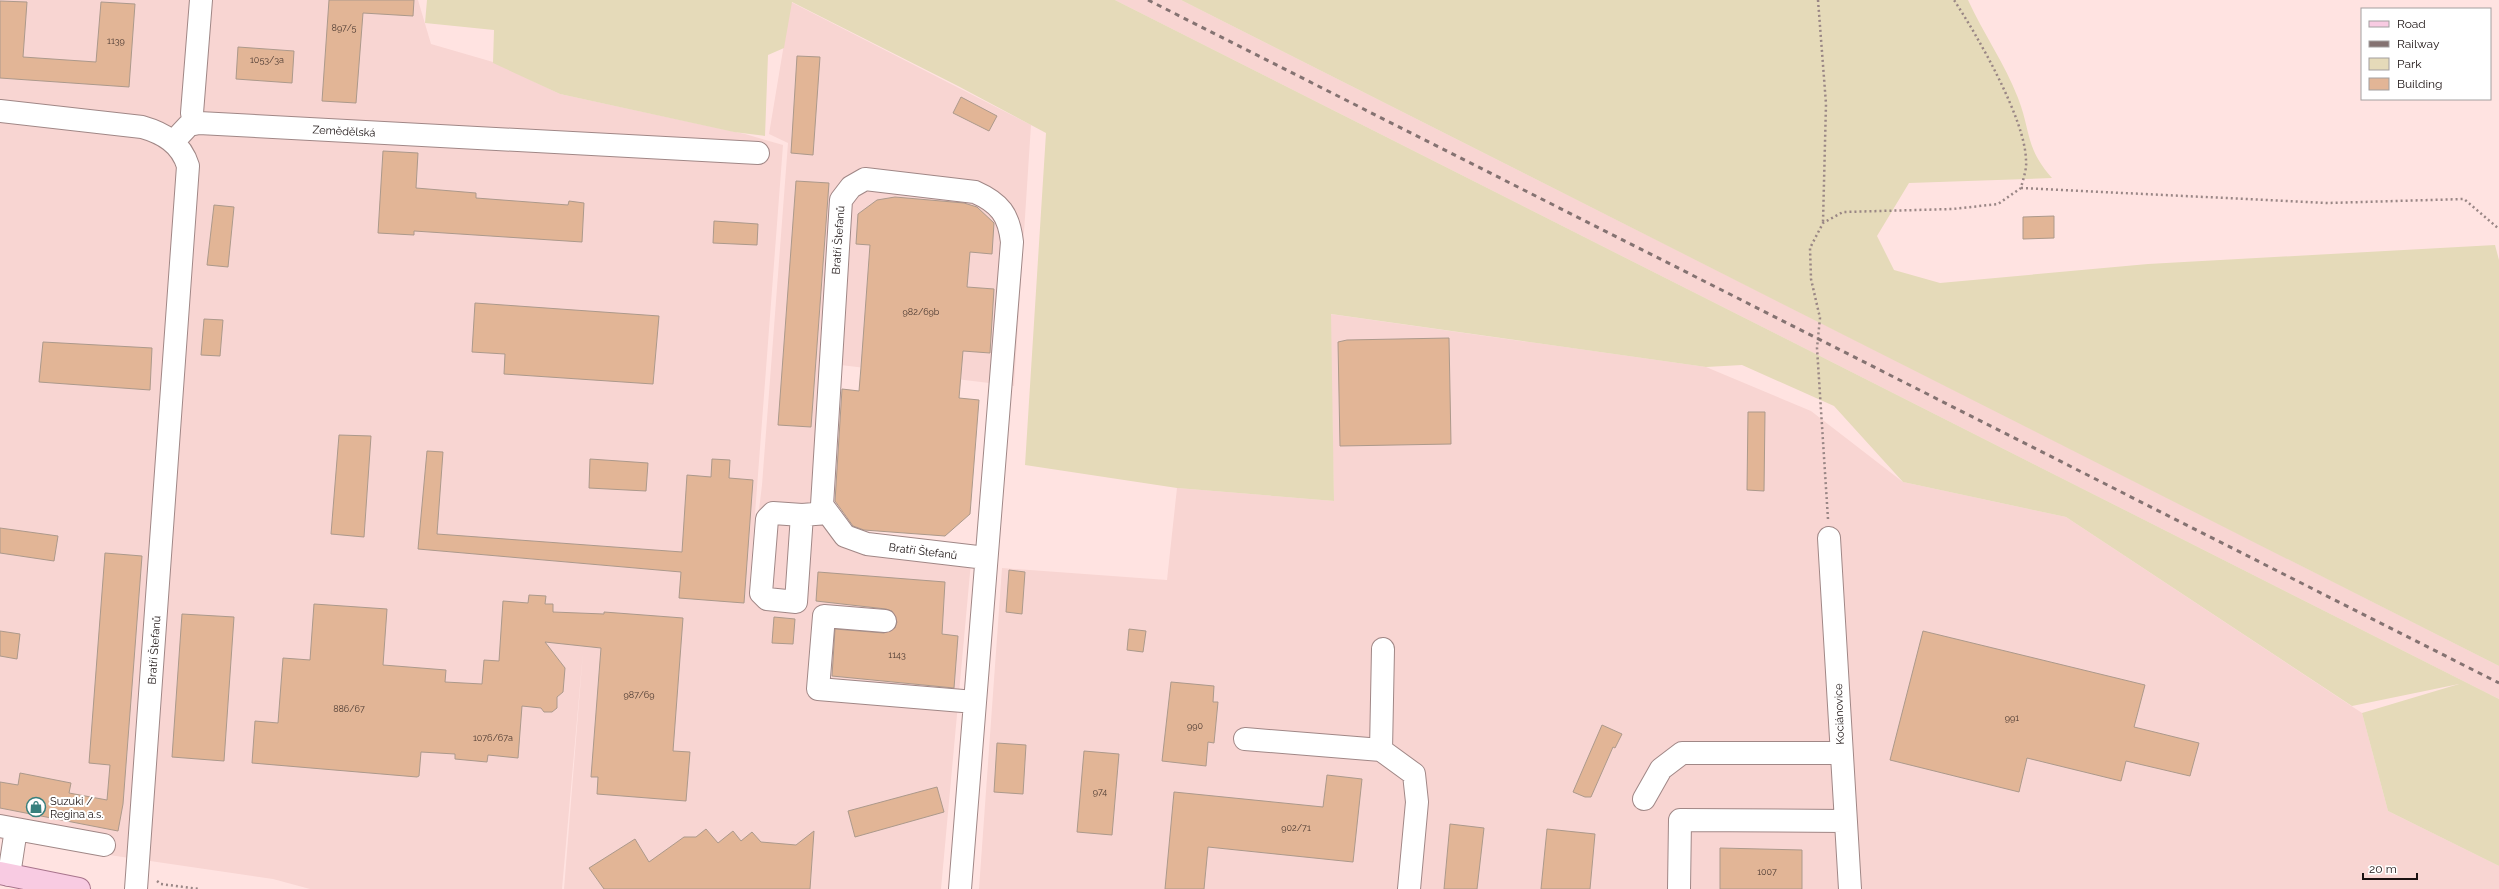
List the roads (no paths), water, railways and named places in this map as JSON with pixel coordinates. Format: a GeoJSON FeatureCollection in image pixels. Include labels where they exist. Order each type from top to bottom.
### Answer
{"type":"FeatureCollection","features":[{"type":"Feature","properties":{"kind":"main road"},"geometry":{"type":"LineString","coordinates":[[4,874],[79,889]]}},
{"type":"Feature","properties":{"kind":"street"},"geometry":{"type":"LineString","coordinates":[[0,111],[142,127],[156,131],[173,142],[183,130],[194,123],[192,113],[201,0]]}},
{"type":"Feature","properties":{"kind":"street","name":"Zemědělská"},"geometry":{"type":"LineString","coordinates":[[194,123],[758,153]]}},
{"type":"Feature","properties":{"kind":"street","name":"Bratří Štefanů"},"geometry":{"type":"LineString","coordinates":[[145,884],[172,411],[188,166],[185,154],[173,142]]}},
{"type":"Feature","properties":{"kind":"street","name":"Bratří Štefanů"},"geometry":{"type":"LineString","coordinates":[[960,889],[1012,242],[1010,223],[1000,208],[987,198],[975,192],[865,179],[851,187],[841,200],[822,505],[845,536],[867,544],[986,558]]}},
{"type":"Feature","properties":{"kind":"street"},"geometry":{"type":"LineString","coordinates":[[802,515],[828,513]]}},
{"type":"Feature","properties":{"kind":"street","name":"Kociánovice"},"geometry":{"type":"LineString","coordinates":[[1829,538],[1850,889]]}},
{"type":"Feature","properties":{"kind":"street"},"geometry":{"type":"LineString","coordinates":[[885,621],[824,616],[818,689],[975,702]]}},
{"type":"Feature","properties":{"kind":"street"},"geometry":{"type":"LineString","coordinates":[[1381,750],[1383,649]]}},
{"type":"Feature","properties":{"kind":"street"},"geometry":{"type":"LineString","coordinates":[[1245,739],[1381,750],[1414,774],[1417,802],[1409,889]]}},
{"type":"Feature","properties":{"kind":"street"},"geometry":{"type":"LineString","coordinates":[[1644,799],[1660,769],[1682,753],[1841,753]]}},
{"type":"Feature","properties":{"kind":"street"},"geometry":{"type":"LineString","coordinates":[[1679,889],[1680,820],[1845,821]]}},
{"type":"Feature","properties":{"kind":"street"},"geometry":{"type":"LineString","coordinates":[[4,874],[8,828],[104,845]]}},
{"type":"Feature","properties":{"kind":"railway"},"geometry":{"type":"LineString","coordinates":[[1148,0],[2499,683]]}},
{"type":"Feature","properties":{"kind":"place","name":"Suzuki / Regina a.s."},"geometry":{"type":"Point","coordinates":[36,807]}}]}
